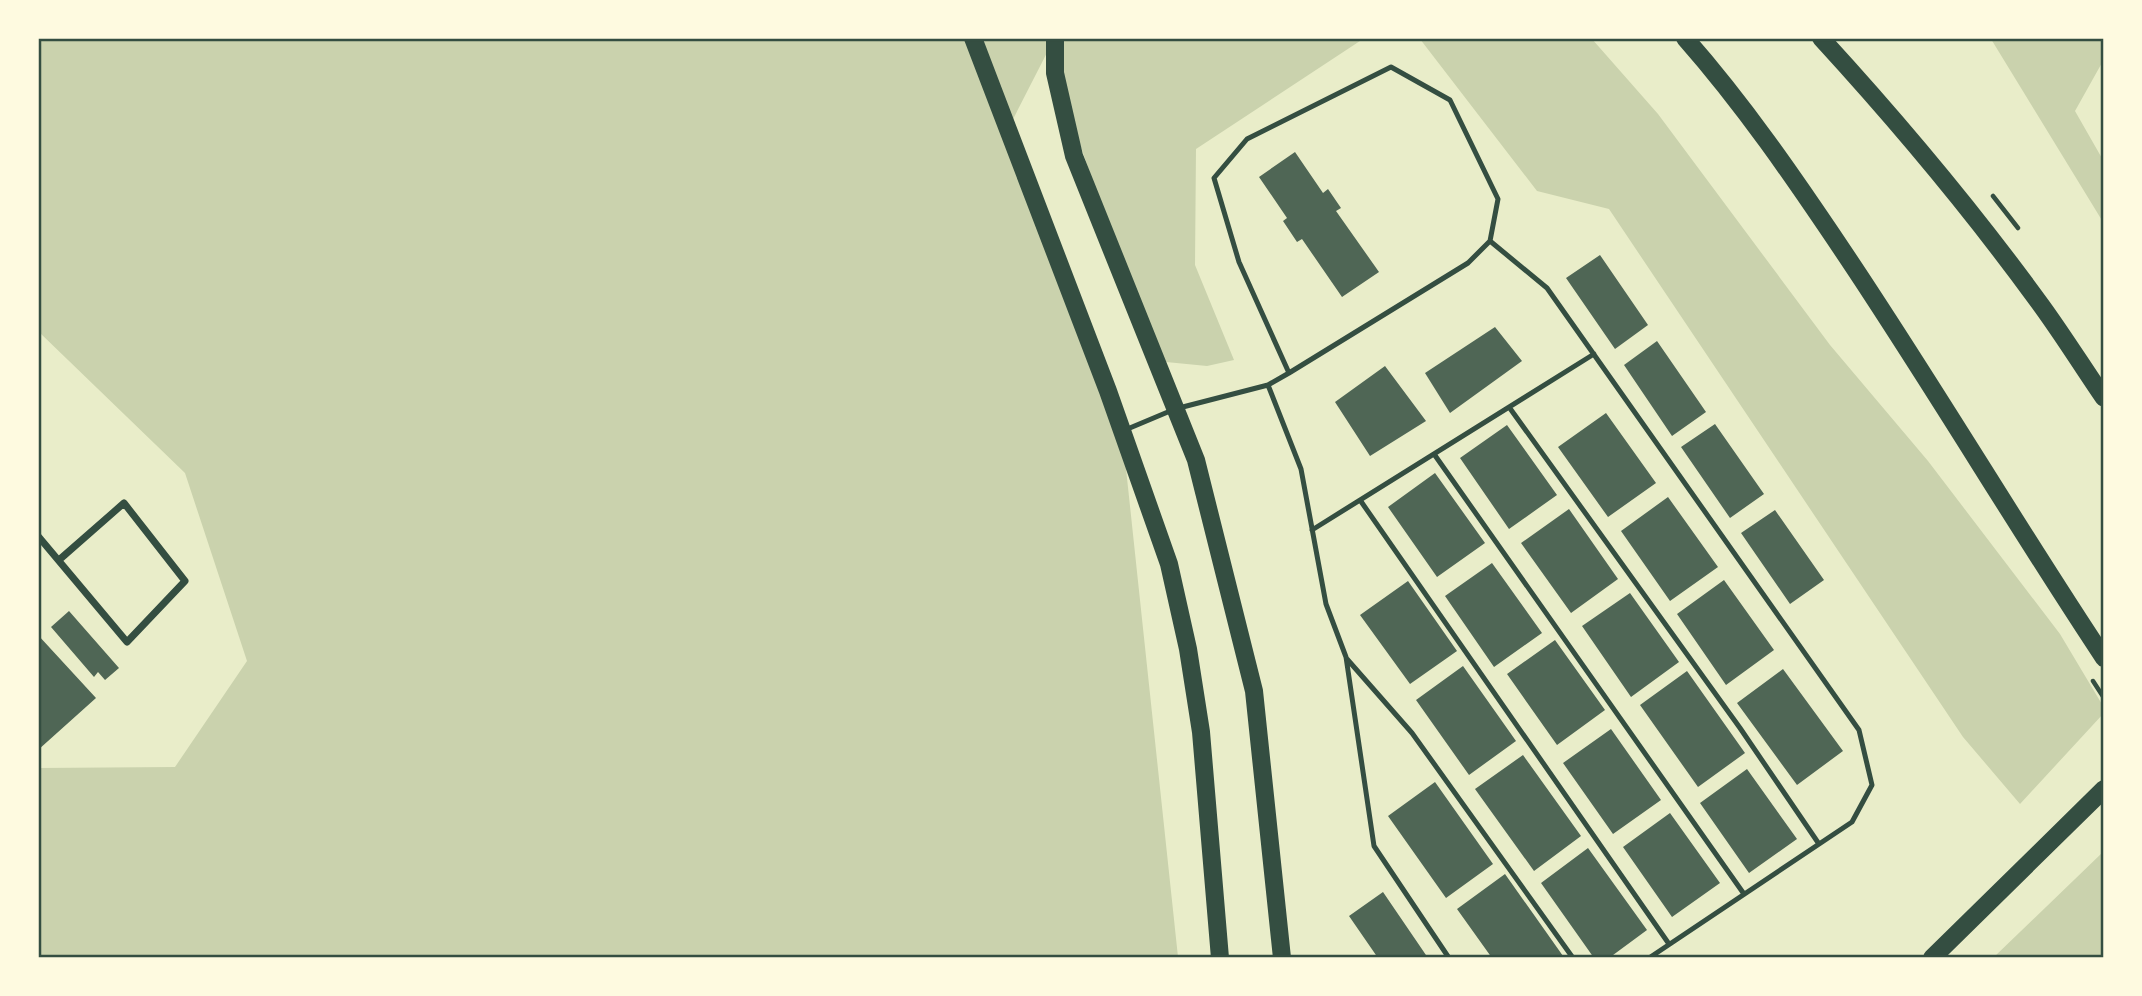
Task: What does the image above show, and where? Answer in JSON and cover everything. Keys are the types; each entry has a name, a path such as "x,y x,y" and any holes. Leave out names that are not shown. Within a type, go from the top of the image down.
{"main road":[{"path":"973,38 1122,431 1169,564 1188,649 1201,732 1220,957"},
{"path":"1055,38 1055,73 1074,156 1196,460 1254,691 1282,957"},
{"path":"1685,38 1716,73 1787,167 1879,305 2029,545 2104,658"},
{"path":"1821,38 1884,107 1975,217 2040,304 2104,398"},
{"path":"1932,957 2104,789"}],"street":[{"path":"38,536 58,560 127,642 185,581 124,503 58,560"}],"lane":[{"path":"1122,431 1175,409 1268,385 1289,373 1468,263 1490,241 1498,199 1450,100 1391,67 1247,139 1214,178 1239,262 1289,373"},
{"path":"1490,241 1547,288 1858,730 1872,785 1852,822 1649,957"},
{"path":"1312,530 1594,355"},
{"path":"1268,385 1301,470 1326,604 1346,657 1358,753 1374,846 1448,957"},
{"path":"1509,407 1740,728 1819,845"},
{"path":"1434,454 1744,894"},
{"path":"1360,500 1669,944"},
{"path":"1346,657 1412,733 1573,957"}],"green space":[{"path":"39,39 1054,39 1008,129 1122,431 1178,957 39,957 38,768 175,767 247,661 185,473 39,332"},
{"path":"1055,39 1363,39 1196,149 1195,265 1234,360 1207,366 1156,361 1055,73"},
{"path":"1420,39 1592,39 1658,114 1830,345 1928,461 2060,634 2103,706 2103,714 2020,804 1963,737 1609,209 1537,191"},
{"path":"1991,39 2103,39 2103,61 2075,111 2103,160 2103,222"},
{"path":"2103,852 2103,957 1994,957"}],"building":[{"path":"1295,152 1323,193 1328,189 1341,208 1336,211 1379,272 1342,297 1302,239 1297,242 1283,221 1287,218 1259,177"},
{"path":"1600,255 1648,325 1615,349 1566,278"},
{"path":"1495,327 1522,361 1450,413 1425,373"},
{"path":"1657,341 1706,412 1672,436 1624,365"},
{"path":"1385,366 1426,421 1370,456 1335,402"},
{"path":"1606,413 1656,483 1608,517 1558,447"},
{"path":"1715,424 1764,494 1730,518 1681,447"},
{"path":"1507,425 1557,495 1509,529 1460,458"},
{"path":"1435,473 1485,543 1437,577 1388,507"},
{"path":"1668,497 1718,567 1670,601 1621,531"},
{"path":"1569,509 1618,579 1571,613 1521,543"},
{"path":"1775,510 1824,580 1790,604 1741,533"},
{"path":"1492,563 1542,633 1494,667 1445,596"},
{"path":"1724,580 1774,650 1726,685 1677,614"},
{"path":"1408,581 1457,651 1410,684 1360,615"},
{"path":"1630,593 1679,662 1631,697 1582,626"},
{"path":"69,611 119,668 105,680 98,672 94,677 51,627"},
{"path":"38,635 96,698 38,750"},
{"path":"1555,640 1605,710 1557,745 1507,674"},
{"path":"1463,666 1516,741 1469,775 1416,700"},
{"path":"1783,669 1843,751 1797,785 1737,703"},
{"path":"1687,671 1745,753 1698,787 1640,705"},
{"path":"1611,729 1661,800 1613,834 1563,763"},
{"path":"1523,755 1581,836 1534,871 1475,789"},
{"path":"1747,769 1797,839 1749,873 1700,803"},
{"path":"1435,782 1493,864 1446,898 1388,816"},
{"path":"1670,813 1720,883 1672,917 1623,847"},
{"path":"1588,848 1647,930 1609,958 1594,958 1541,883"},
{"path":"1505,874 1563,956 1561,958 1492,958 1457,909"},
{"path":"1383,892 1428,958 1378,958 1349,916"}]}
